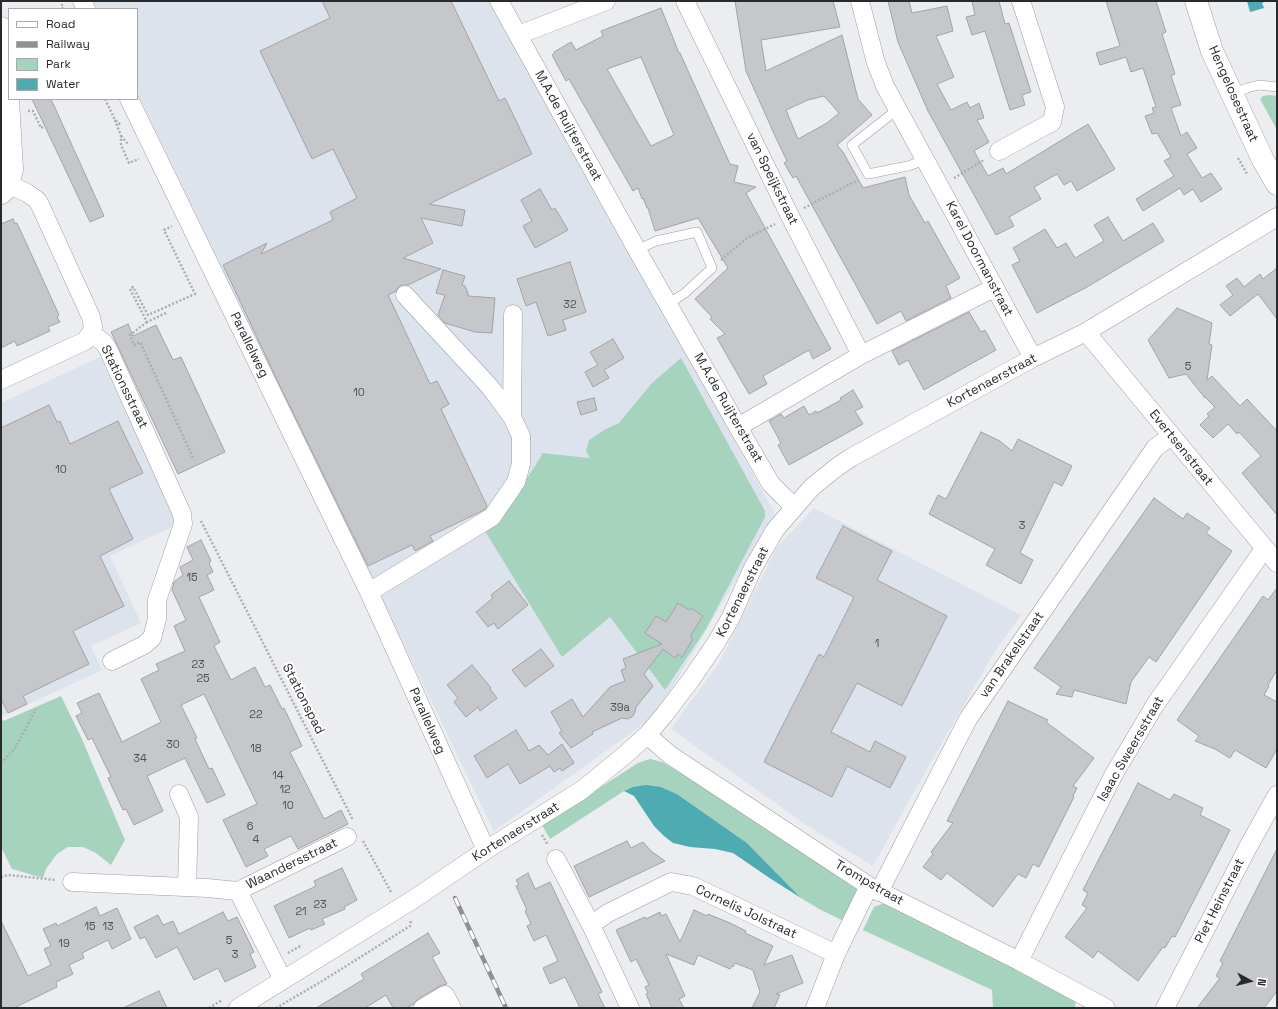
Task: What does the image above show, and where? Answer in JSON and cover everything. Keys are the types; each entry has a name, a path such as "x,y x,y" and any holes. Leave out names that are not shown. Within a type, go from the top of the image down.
{"main road":[{"name":"Hengelosestraat","path":"1196,1 1212,52 1263,160 1277,184"},
{"name":"Stationsstraat","path":"1,28 4,41 4,65 12,169 10,178 4,188"}],"street":[{"name":"M.A.de Ruijterstraat","path":"499,1 636,250 771,484 795,507"},
{"path":"518,35 606,1"},
{"name":"van Speijkstraat","path":"685,1 790,216 861,355"},
{"name":"Karel Doormanstraat","path":"860,1 876,63 885,86 1033,358"},
{"path":"999,151 1052,122 1055,106 1021,1"},
{"name":"Parallelweg","path":"129,100 369,592 486,850"},
{"name":"Stationsstraat","path":"4,188 27,193 37,200 40,205 92,317 93,326 91,333 104,343 108,349 182,514"},
{"name":"Kortenaerstraat","path":"247,1006 283,980 407,903 486,850 582,790 647,735 690,681 716,643 730,619 753,568 775,530 812,487 837,467 852,457 1033,358 1086,332 1277,217"},
{"path":"738,427 861,355 994,288"},
{"path":"369,592 492,517 516,482 521,464 522,436 512,417 490,387 405,295"},
{"path":"512,417 513,314"},
{"name":"Evertsenstraat","path":"1086,332 1277,563"},
{"path":"1,380 85,340 91,333"},
{"name":"van Brakelstraat","path":"874,889 968,719 1155,448 1171,436"},
{"path":"112,662 144,645 152,638 157,619 156,600 183,524 182,514"},
{"name":"Isaac Sweersstraat","path":"1019,961 1114,774 1132,743 1155,705 1264,549"},
{"name":"Trompstraat","path":"647,735 670,755 874,889 1019,961 1106,1008"},
{"path":"179,794 189,817 187,887"},
{"name":"Piet Heinstraat","path":"1165,1008 1277,794"},
{"name":"Waandersstraat","path":"72,882 187,887 238,891 355,833"},
{"path":"556,859 591,925 630,1008"},
{"name":"Cornelis Jolstraat","path":"591,925 608,914 671,882 693,886 836,954"},
{"path":"815,1008 836,954 874,889"},
{"name":"Waandersstraat","path":"238,891 283,980"},
{"path":"423,1008 445,995 452,1008"}],"lane":[{"path":"1233,94 1259,85 1277,87"},
{"path":"898,109 852,146 868,174 908,166 925,160"},
{"path":"636,250 656,241 697,232 712,268 685,293 668,304"}],"path":[{"path":"23,112 33,111 41,128 44,126"},
{"path":"114,120 121,136 128,144"},
{"path":"121,136 121,145 129,163 142,157"},
{"path":"940,187 999,151"},
{"path":"712,268 747,238 868,174"},
{"path":"146,322 130,289 133,287 148,316 195,294 183,268"},
{"path":"166,312 146,322 130,335 134,345 140,342 194,460"},
{"name":"Stationspad","path":"182,514 190,512 197,513 355,833 407,903"},
{"path":"1,763 15,748 36,709"},
{"path":"534,821 556,859"},
{"path":"1,877 8,875 72,882"},
{"path":"276,1008 410,926 414,912 407,903"}],"shaded area":[{"path":"93,1 491,1 775,514 656,715 494,831 138,94 138,8 96,8"},
{"path":"100,357 178,524 110,556 141,623 91,646 102,670 1,717 1,403"},
{"path":"814,508 1021,615 995,651 873,866 808,826 671,729 719,663 777,547"}],"green space":[{"path":"1263,96 1277,96 1277,130 1260,99"},
{"path":"681,358 765,511 765,517 706,629 665,690 610,617 562,657 485,531 507,509 542,455 541,453 590,458 586,451 589,440 604,430 619,423 652,383"},
{"path":"61,696 81,737 125,840 111,865 96,853 83,847 68,847 57,854 46,869 43,878 12,869 1,847 1,721"},
{"path":"650,759 662,762 716,794 856,887 858,892 848,923 821,910 801,898 747,843 677,794 661,787 633,787 624,791 550,839 542,825 638,763"},
{"path":"882,904 896,905 1076,998 1075,1008 993,1008 992,990 863,930 874,907"}],"water":[{"path":"1247,1 1267,1 1262,3 1264,8 1250,12"},
{"path":"646,785 661,787 677,794 747,843 801,898 733,853 673,843 654,826 634,796 624,791 633,787"}],"building":[{"path":"322,1 451,1 499,101 505,98 532,154 429,204 465,210 462,226 421,218 433,243 403,258 441,269 408,285 402,285 398,287 396,291 388,295 430,384 437,381 449,404 441,409 487,506 480,512 430,536 433,541 415,551 412,545 368,566 278,382 223,265 267,243 261,254 333,220 330,212 357,198 333,149 312,159 260,51 330,18"},
{"path":"735,1 833,1 840,27 761,40 766,71 842,35 858,99 872,115 837,145 843,152 863,188 905,177 909,195 925,223 928,221 960,278 946,286 951,298 906,321 901,311 877,324 796,176 793,178 784,163 787,161 746,71","holes":["824,96 839,113 827,123 798,139 786,110 808,100"]},
{"path":"888,1 909,1 912,13 947,6 953,31 936,36 954,77 937,84 951,110 967,102 970,108 979,103 984,118 977,120 989,142 974,151 988,176 1003,168 1006,174 1088,124 1115,169 1077,191 1071,181 1064,185 1057,174 1034,187 1041,199 1009,217 1014,226 996,235 928,111 898,42"},
{"path":"972,1 999,1 1005,24 1009,23 1031,92 1022,95 1025,105 1010,110 985,31 972,35 966,17 975,15"},
{"path":"1106,1 1156,1 1166,32 1162,34 1175,74 1171,76 1181,105 1171,108 1181,136 1187,132 1197,148 1187,154 1202,178 1211,173 1222,189 1201,202 1193,189 1184,195 1180,188 1143,211 1136,199 1174,176 1164,161 1171,157 1157,133 1152,134 1145,116 1154,113 1152,108 1156,107 1143,68 1131,72 1126,57 1100,65 1096,53 1120,46"},
{"path":"661,8 679,53 730,164 738,166 734,182 756,187 746,193 831,349 813,359 809,350 763,376 767,384 749,394 717,338 725,334 710,319 712,317 695,299 728,268 698,218 655,231 648,208 643,198 642,199 638,188 633,191 569,79 566,81 552,55 554,52 571,42 576,50 603,36 601,31","holes":["641,57 674,135 651,146 607,69"]},
{"path":"32,100 51,100 104,216 90,222"},
{"path":"540,189 552,210 555,208 568,230 535,248 523,226 532,221 521,200"},
{"path":"1108,217 1123,241 1153,223 1164,241 1087,287 1037,313 1012,265 1020,261 1013,248 1045,229 1057,248 1066,243 1075,258 1104,241 1094,225"},
{"path":"13,219 15,224 17,223 39,271 59,315 57,317 60,322 48,327 50,331 17,346 15,341 1,348 1,224"},
{"path":"570,262 586,312 563,320 566,330 548,336 536,302 526,306 517,279"},
{"path":"1277,268 1277,319 1258,294 1230,316 1220,305 1233,295 1226,286 1237,278 1244,287 1260,274 1263,279"},
{"path":"443,270 465,276 462,285 465,286 468,296 495,298 492,333 475,332 445,323 438,315 445,295 436,293"},
{"path":"1177,308 1212,323 1209,344 1212,345 1207,380 1212,376 1240,406 1247,399 1277,431 1277,515 1242,473 1261,456 1239,432 1237,434 1228,424 1213,438 1200,425 1209,416 1207,414 1215,407 1205,398 1186,374 1169,378 1148,340"},
{"path":"969,312 981,332 985,330 996,350 924,390 908,360 899,365 892,351"},
{"path":"128,324 133,336 156,325 173,360 181,357 225,452 178,474 111,332"},
{"path":"613,339 624,358 604,370 609,378 593,387 585,372 598,365 590,352"},
{"path":"853,390 863,407 855,411 863,424 789,465 778,445 781,443 769,421 781,414 784,418 804,406 809,415 816,411 817,413 841,400 840,398"},
{"path":"594,398 597,410 581,415 577,402"},
{"path":"49,405 57,422 60,421 70,444 118,421 143,473 109,489 133,539 100,556 124,606 73,631 89,664 23,696 27,704 8,713 1,699 1,428"},
{"path":"981,432 1000,441 1012,451 1018,439 1072,466 1062,486 1054,482 1020,553 1033,560 1021,584 986,565 995,549 929,514 938,495 946,499"},
{"path":"1154,498 1183,519 1187,513 1210,528 1206,533 1232,551 1156,662 1149,657 1131,682 1126,704 1074,690 1072,697 1056,694 1061,687 1034,668"},
{"path":"843,526 892,551 877,580 947,616 902,706 857,683 831,732 870,752 875,741 906,757 890,788 847,766 832,797 764,762 819,654 824,657 854,597 816,578"},
{"path":"201,540 211,561 209,563 213,572 207,575 214,590 199,597 220,642 214,646 231,680 255,667 265,687 270,685 282,709 284,708 302,746 290,752 324,819 341,810 348,824 298,849 291,836 264,849 268,856 246,867 223,820 257,804 204,694 181,705 197,738 195,739 209,769 212,768 225,795 207,803 185,758 147,776 163,811 134,825 126,809 123,810 108,778 111,777 92,738 88,740 76,716 82,713 77,703 99,693 122,742 161,722 141,679 159,670 156,664 185,651 174,626 186,620 172,590 174,582 183,575 180,567 193,560 187,547"},
{"path":"509,581 528,605 498,629 494,623 488,627 476,612 493,598 491,595"},
{"path":"1277,588 1277,670 1264,695 1277,702 1277,749 1266,768 1235,750 1230,758 1215,749 1195,741 1199,736 1177,720 1263,596 1268,600"},
{"path":"678,603 689,610 691,608 703,616 690,637 693,639 682,657 678,654 675,658 663,649 644,674 653,686 636,707 633,716 628,719 622,718 592,732 593,734 571,748 559,733 562,731 551,712 572,699 583,717 610,687 625,681 621,670 626,668 623,659 662,644 645,633 656,616 666,622"},
{"path":"541,649 554,666 525,687 512,670"},
{"path":"472,665 491,688 490,689 497,698 480,711 478,707 466,717 454,702 458,698 447,685"},
{"path":"1008,701 1048,720 1046,722 1094,758 1073,786 1077,788 1073,796 1074,797 1039,867 1033,864 1026,878 1018,874 993,907 947,873 941,880 923,867 933,854 931,852 953,823 947,821"},
{"path":"516,730 529,751 539,745 548,755 562,744 574,763 562,771 560,768 554,772 550,766 520,784 508,764 487,778 474,756"},
{"path":"1138,783 1170,800 1174,794 1203,808 1200,815 1230,830 1175,937 1172,936 1165,948 1163,947 1138,981 1098,951 1093,958 1065,937 1087,908 1082,905 1088,893 1083,890"},
{"path":"627,841 631,848 643,842 651,851 665,861 589,897 574,866"},
{"path":"1277,849 1277,991 1264,1008 1197,1008 1220,978 1216,976 1223,963 1220,961"},
{"path":"342,868 357,900 344,907 345,909 322,919 325,924 311,930 310,928 289,938 274,906 316,886 314,881"},
{"path":"528,873 535,889 550,882 602,992 598,994 605,1008 580,1008 565,977 550,984 543,968 558,961 546,935 534,941 527,926 531,924 525,911 527,910 516,886 519,885 516,880"},
{"path":"96,907 100,916 117,908 131,939 112,949 108,940 82,953 84,958 69,965 73,974 56,982 57,987 14,1008 1,1008 1,921 28,976 51,965 44,949 51,946 43,929 56,923 57,926"},
{"path":"694,910 707,916 708,914 730,923 746,931 745,933 773,946 764,965 792,955 803,983 776,994 780,995 774,1008 752,1008 760,992 753,970 735,963 730,969 698,955 694,965 666,954 685,996 679,999 684,1008 652,1008 646,994 648,993 645,987 649,985 636,959 631,962 616,930 660,912 661,916 666,914 680,942"},
{"path":"223,912 228,921 237,917 254,952 250,954 256,967 225,982 218,968 194,980 177,947 156,958 145,937 140,939 134,927 158,915 163,925 173,921 179,934"},
{"path":"428,933 440,953 432,957 447,984 440,986 406,1008 393,1008 386,995 365,1008 316,1008 364,979 361,974"},
{"path":"159,991 167,1008 123,1008"}],"railway":[{"path":"455,898 506,1008"}]}
